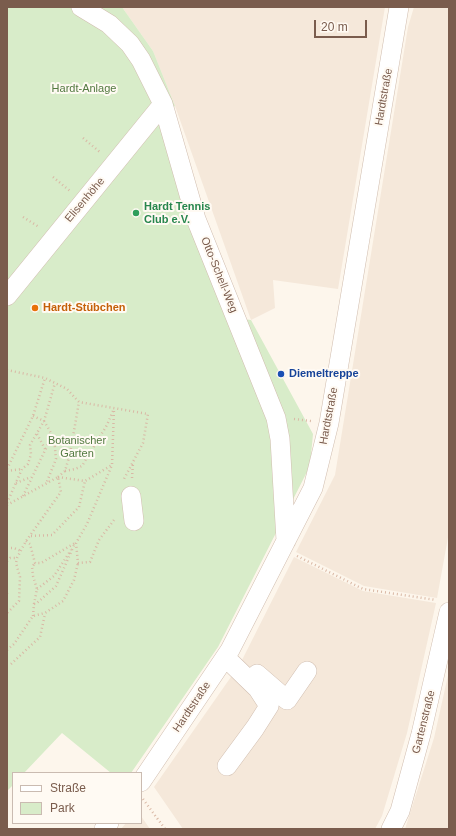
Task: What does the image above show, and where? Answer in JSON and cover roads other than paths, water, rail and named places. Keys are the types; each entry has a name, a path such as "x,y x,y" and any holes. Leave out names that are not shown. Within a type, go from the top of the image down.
{"street":[{"name":"Otto-Schell-Weg","path":"81,7 107,16 130,44 163,104 196,219 276,418 280,439 286,540"},
{"name":"Hardtstraße","path":"142,781 228,654 313,488 329,423 399,7"},
{"name":"Elisenhöhe","path":"7,296 163,104"},
{"path":"127,488 134,521"},
{"name":"Gartenstraße","path":"391,829 400,811 421,734 449,612"},
{"path":"228,654 287,700 308,671"},
{"path":"227,766 256,728 269,706 258,689 228,654"}],"place":[{"name":"Hardt Tennis Club e.V.","path":"136,213"},
{"name":"Hardt-Stübchen","path":"35,308"},
{"name":"Diemeltreppe","path":"281,374"}],"park label":[{"name":"Hardt-Anlage","path":"84,89"},
{"name":"Botanischer Garten","path":"77,447"}]}
